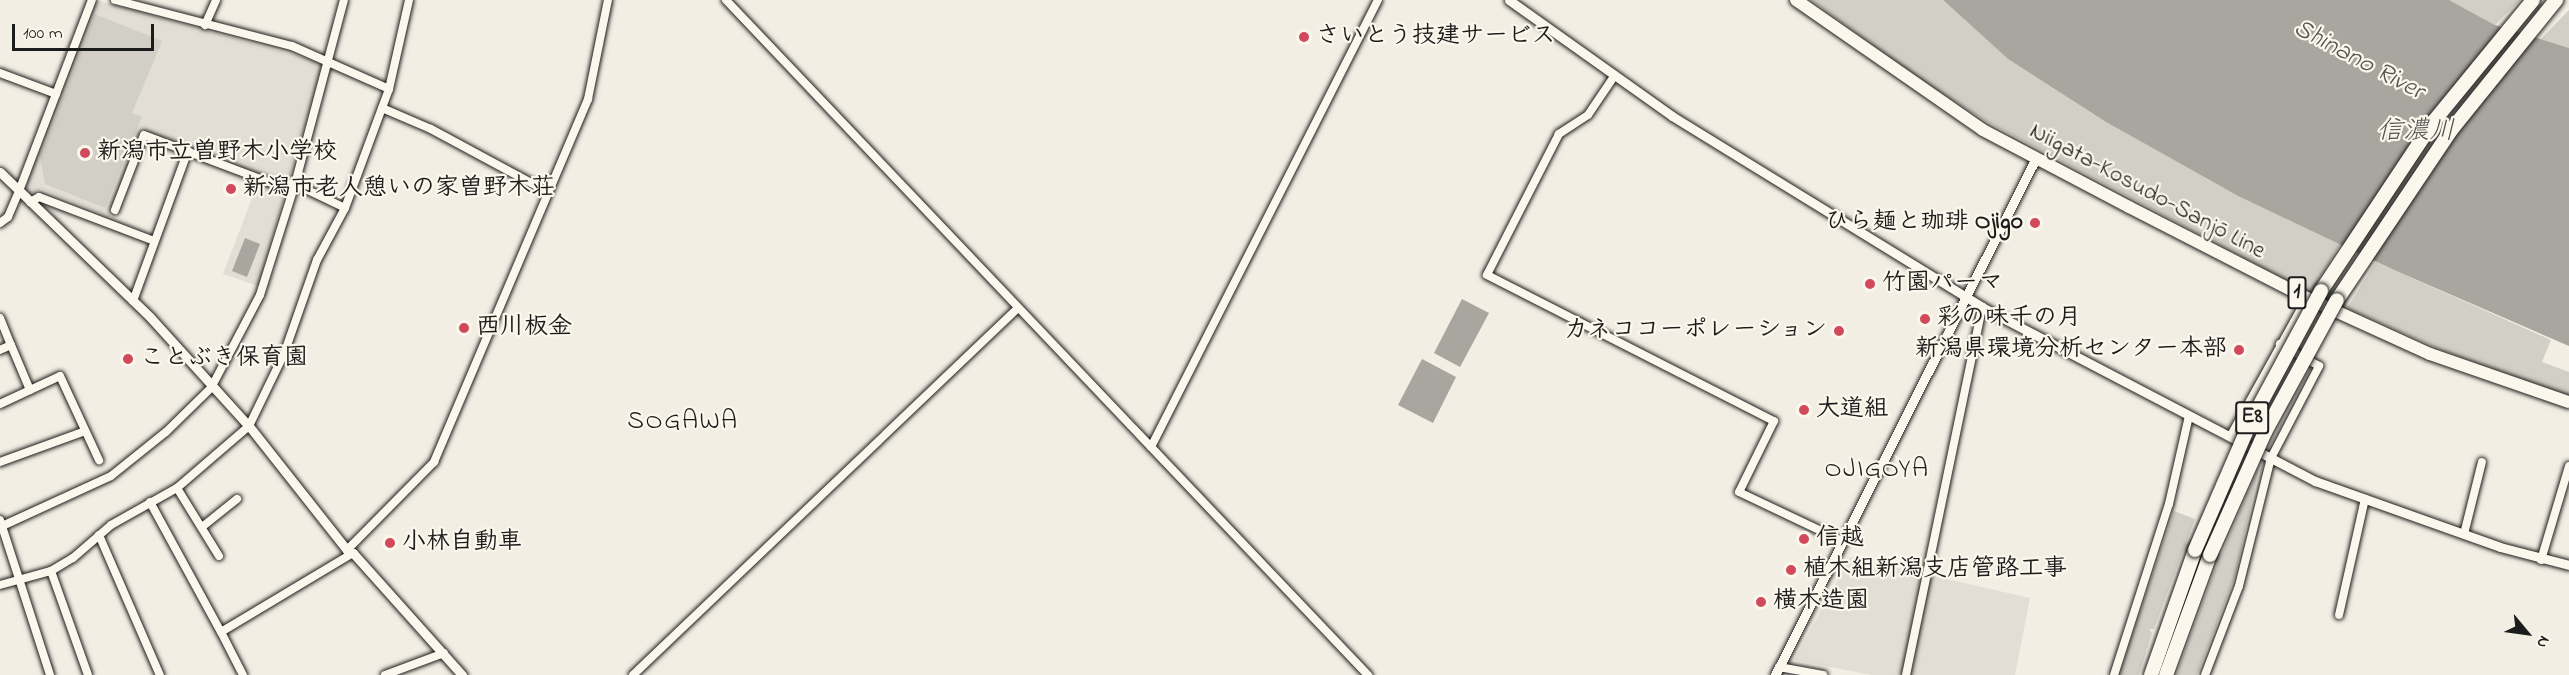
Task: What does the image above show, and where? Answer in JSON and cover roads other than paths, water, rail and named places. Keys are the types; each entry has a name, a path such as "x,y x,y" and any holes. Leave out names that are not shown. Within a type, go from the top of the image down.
{"highway":[{"name":"E8","path":"2151,675 2195,550 2254,414 2355,234 2434,121 2533,0"},
{"name":"E8","path":"2166,675 2210,555 2265,432 2360,262 2452,129 2556,0"}],"main road":[{"name":"Niigata-Kosudo-Sanjō Line","path":"1796,0 1983,130 2036,158 2307,298 2430,354 2569,402"}],"street":[{"path":"0,223 8,217 19,191 93,0"},
{"path":"115,0 292,46 389,89"},
{"path":"205,25 216,0"},
{"path":"50,675 0,525 111,476 166,432 212,388 260,295 295,184 326,60 344,0"},
{"path":"0,585 51,571 99,534 177,488 249,426 285,354 317,260 345,208 389,89 409,2 399,0"},
{"path":"221,632 350,551 434,462 588,99 608,0"},
{"path":"726,0 1368,675"},
{"path":"1151,447 1378,0"},
{"path":"1509,0 1615,75 1750,165 1982,307 2271,458 2366,500 2541,560 2569,565"},
{"path":"0,73 56,94"},
{"path":"1615,75 1588,115 1559,134 1487,275 1774,421 1739,492 1842,541"},
{"path":"382,108 431,129 548,192"},
{"path":"115,210 144,135 274,184 295,184 345,208"},
{"path":"133,301 188,151"},
{"path":"1822,675 1777,671 1964,296 2036,158"},
{"path":"0,172 133,301 249,426 350,551 462,675"},
{"path":"30,202 39,197 154,242"},
{"path":"2230,437 2307,298"},
{"path":"1906,675 1982,307"},
{"path":"633,675 1018,308"},
{"path":"0,318 30,390"},
{"path":"2205,675 2239,586 2271,458 2319,366 2280,344"},
{"path":"0,350 10,345"},
{"path":"0,404 60,376 99,460"},
{"path":"2114,675 2169,504 2189,416"},
{"path":"0,462 85,431"},
{"path":"2464,534 2482,462"},
{"path":"2541,560 2569,466"},
{"path":"177,488 219,556"},
{"path":"202,527 237,500"},
{"path":"2339,615 2366,500"},
{"path":"150,502 243,675"},
{"path":"99,534 160,675"},
{"path":"51,571 88,675"},
{"path":"385,675 444,653"}],"water":[{"name":"信濃川","path":"1943,0 2449,0 2495,25 2569,48 2569,346 2394,270 2238,196 2106,122 2008,59"},
{"path":"245,238 260,244 247,277 232,271"},
{"path":"1462,299 1489,313 1460,367 1434,353"},
{"path":"1422,359 1456,377 1433,423 1398,405"}],"place":[{"name":"さいとう技建サービス","path":"1304,37"},
{"name":"新潟市立曽野木小学校","path":"85,153"},
{"name":"新潟市老人憩いの家曽野木荘","path":"231,189"},
{"name":"ひら麺と珈琲 Ojigo","path":"2035,223"},
{"name":"竹園パーマ","path":"1870,284"},
{"name":"彩の味千の月","path":"1925,319"},
{"name":"西川板金","path":"464,328"},
{"name":"カネココーポレーション","path":"1839,331"},
{"name":"新潟県環境分析センター本部","path":"2239,350"},
{"name":"ことぶき保育園","path":"128,359"},
{"name":"大道組","path":"1804,410"},
{"name":"信越","path":"1804,539"},
{"name":"小林自動車","path":"390,543"},
{"name":"植木組新潟支店管路工事","path":"1791,570"},
{"name":"横木造園","path":"1761,602"}],"district":[{"name":"SOGAWA","path":"683,423"},
{"name":"OJIGOYA","path":"1877,471"}],"water label":[{"name":"Shinano River","path":"2358,61"}]}
